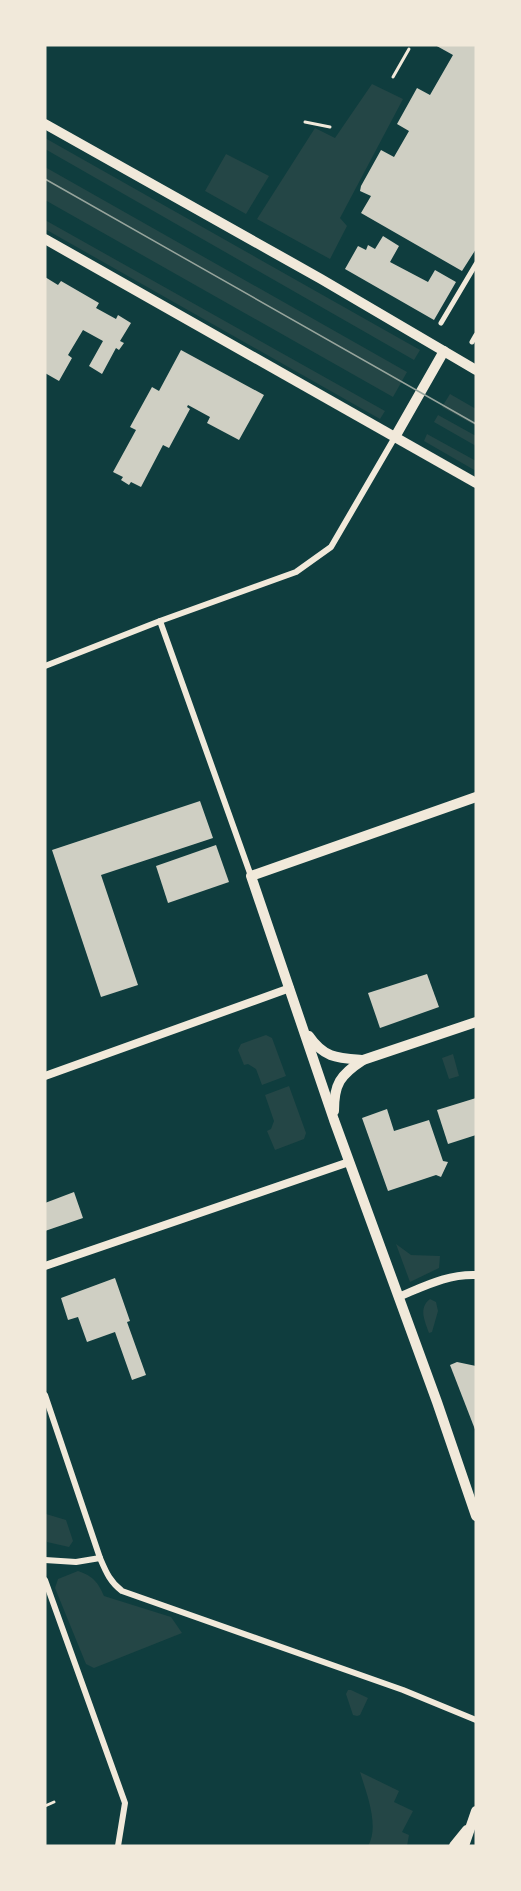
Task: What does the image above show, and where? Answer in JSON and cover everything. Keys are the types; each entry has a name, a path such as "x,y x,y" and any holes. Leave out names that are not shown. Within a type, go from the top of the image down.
{"main road":[{"path":"45,123 476,370"},
{"path":"45,239 476,483"},
{"path":"395,437 444,351"},
{"path":"476,797 251,876 304,1028 333,1120 437,1402 476,1516"},
{"path":"333,1120 334,1092 340,1079 363,1060 476,1022"},
{"path":"304,1028 321,1051 336,1058 363,1060"},
{"path":"464,1846 476,1811"},
{"path":"453,1846 474,1822"}],"street":[{"path":"441,323 476,264"},
{"path":"472,342 476,335"},
{"path":"45,666 160,621 296,572 331,547 395,437"},
{"path":"160,621 251,876"},
{"path":"45,1076 290,987"},
{"path":"45,1266 349,1162"},
{"path":"399,1297 443,1278 461,1274 476,1275"},
{"path":"45,1395 100,1558 109,1580 122,1591 404,1690 476,1719"},
{"path":"45,1560 76,1562 100,1558"},
{"path":"45,1580 125,1803 118,1846"}],"lane":[{"path":"393,77 410,49"},
{"path":"304,122 330,127"},
{"path":"45,1806 54,1802"}],"shaded area":[{"path":"372,84 403,99 340,218 347,226 330,259 257,219 315,128 335,138"},
{"path":"45,138 420,350 414,360 45,149"},
{"path":"226,154 269,176 246,214 205,191"},
{"path":"45,167 407,372 393,397 45,200"},
{"path":"45,220 385,411 380,419 45,229"},
{"path":"450,394 476,409 476,426 442,407"},
{"path":"438,415 476,436 476,446 434,422"},
{"path":"427,434 476,461 476,471 424,441"},
{"path":"266,1035 272,1038 286,1076 262,1085 256,1069 248,1064 244,1065 238,1050 241,1044"},
{"path":"453,1054 459,1076 449,1079 442,1058"},
{"path":"289,1086 306,1133 304,1139 275,1150 267,1131 271,1129 274,1121 265,1095"},
{"path":"396,1244 411,1255 440,1256 439,1268 410,1282"},
{"path":"430,1299 436,1302 438,1311 432,1332 429,1333 423,1311"},
{"path":"46,1514 66,1520 73,1541 69,1547 47,1542"},
{"path":"78,1571 94,1580 104,1596 171,1617 182,1633 94,1668 86,1664 55,1588 58,1579"},
{"path":"348,1690 368,1698 360,1715 353,1715 346,1694"},
{"path":"360,1772 399,1791 394,1802 413,1811 402,1832 409,1835 407,1846 368,1846 373,1829 372,1819"}],"building":[{"path":"435,45 476,45 476,249 462,271 361,213 371,196 360,191 361,186 381,150 394,157 409,131 397,124 417,88 430,95 453,55"},
{"path":"383,236 399,246 390,262 428,282 435,270 456,282 434,320 345,269 358,246 366,250 368,245 375,249"},
{"path":"45,277 58,285 61,281 99,303 96,308 116,319 118,315 131,323 120,341 124,343 119,350 116,348 102,374 89,366 103,341 83,330 68,355 72,358 59,381 45,373"},
{"path":"181,350 264,395 239,440 207,423 210,417 188,405 190,409 169,448 163,445 141,487 131,482 129,485 121,480 123,477 113,472 136,430 130,427 152,387 159,391"},
{"path":"200,801 213,838 101,875 138,985 101,997 52,850"},
{"path":"216,845 229,882 168,903 156,866"},
{"path":"427,974 439,1007 380,1028 368,993"},
{"path":"476,1098 476,1135 448,1144 437,1110"},
{"path":"387,1109 394,1131 429,1120 443,1161 448,1162 441,1177 436,1175 388,1191 362,1118"},
{"path":"74,1192 83,1218 45,1231 45,1203"},
{"path":"115,1278 130,1321 127,1322 146,1375 132,1380 115,1332 87,1342 78,1317 68,1320 61,1298"},
{"path":"457,1362 476,1366 476,1432 450,1365"}],"tram line":[{"path":"45,179 476,424"}]}
